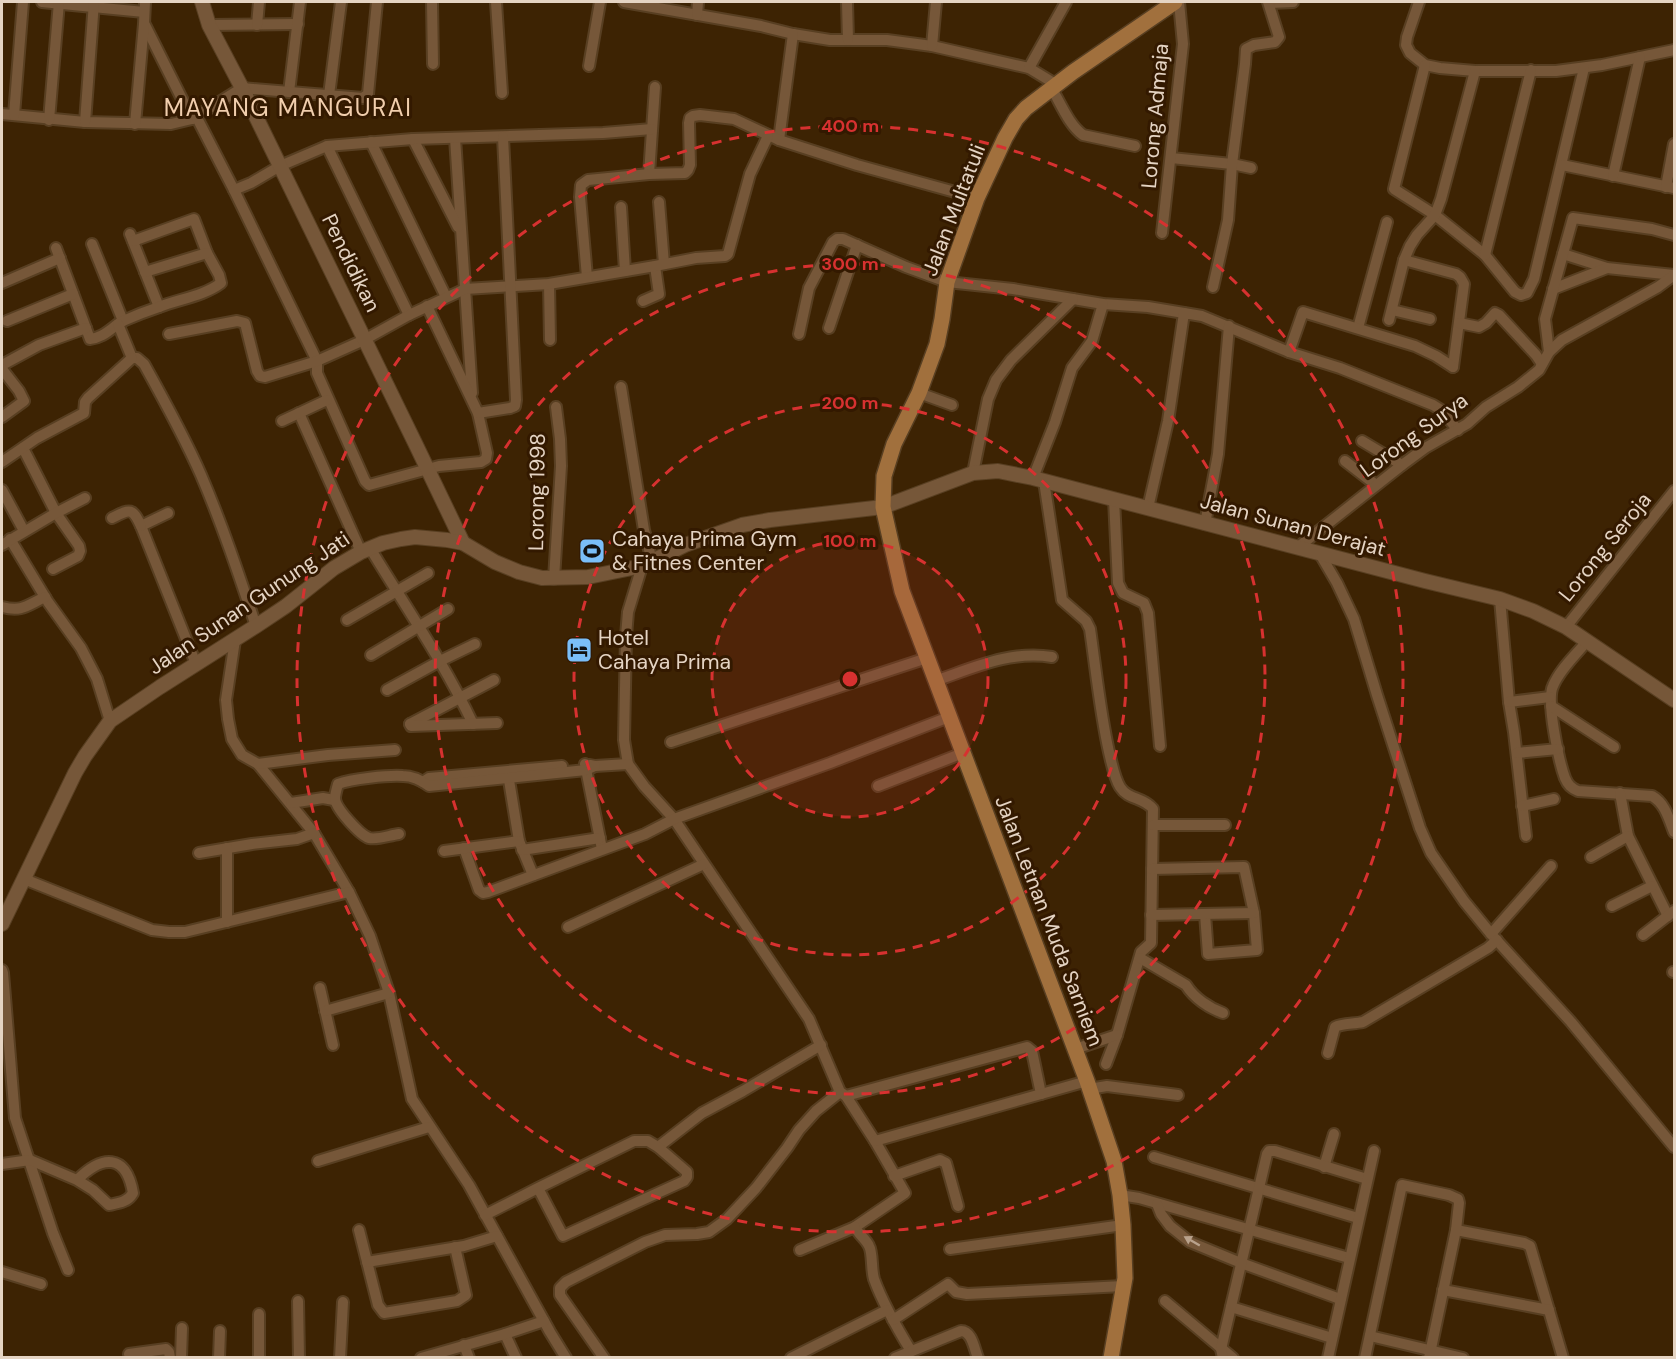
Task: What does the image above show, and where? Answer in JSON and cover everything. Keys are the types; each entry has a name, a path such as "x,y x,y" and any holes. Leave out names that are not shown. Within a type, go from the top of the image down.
{"main road":[{"name":"Jalan Multatuli","path":"883,507 884,476 894,444 919,393 937,344 946,282 977,198 1016,119 1026,108 1054,87 1177,2"},
{"name":"Jalan Letnan Muda Sarniem","path":"883,507 902,591 1075,1049 1114,1161 1123,1225 1125,1278 1111,1358"}],"street":[{"path":"14,116 23,2"},
{"path":"42,2 94,4 115,10 144,7 135,124"},
{"path":"49,120 59,2"},
{"name":"Pendidikan","path":"202,2 209,25 242,88 463,543"},
{"path":"257,25 259,2"},
{"path":"289,92 300,2"},
{"path":"329,95 341,2"},
{"path":"2,114 49,120 171,124 194,118 242,88 363,98 368,94 377,2"},
{"path":"432,2 433,64"},
{"path":"496,2 502,93"},
{"path":"589,66 600,2"},
{"path":"624,2 830,40 887,40 933,46 1029,68 1054,87 1074,126 1083,135 1135,146"},
{"path":"698,2 698,15"},
{"path":"847,2 848,40"},
{"path":"933,46 936,2"},
{"path":"1029,68 1066,2"},
{"name":"Lorong Admaja","path":"1162,233 1183,44 1177,2"},
{"path":"1213,287 1228,220 1232,164 1245,64 1244,54 1246,49 1254,45 1275,42 1279,37 1268,2 1293,2"},
{"path":"1419,2 1406,45 1410,53 1425,65 1440,68 1475,71 1584,68 1674,50"},
{"path":"85,122 94,4"},
{"path":"144,24 234,190 317,361 316,373 327,400 369,485 440,466 481,462 486,459 488,453 478,413 427,306"},
{"path":"209,25 298,24"},
{"path":"779,140 793,34"},
{"path":"1613,176 1640,57"},
{"path":"1425,65 1394,189 1435,214 1485,255 1515,292 1521,295 1527,293 1534,279 1584,68"},
{"path":"1485,255 1531,70"},
{"path":"1430,320 1391,315 1404,260 1410,246 1435,214 1442,199 1475,71"},
{"path":"648,174 655,87"},
{"path":"586,277 581,185 588,180 685,173 690,165 689,123 693,116 734,119 779,140 857,165 977,198"},
{"path":"234,190 280,166 327,146 413,139 603,133 652,129"},
{"path":"170,334 242,321 245,323 257,371 260,376 265,377 317,361 465,289 549,284 696,258 723,257 728,254 750,174 768,136"},
{"path":"478,413 510,408 515,406 516,400 503,137"},
{"path":"455,138 472,399"},
{"path":"413,139 461,232"},
{"path":"371,142 446,297"},
{"path":"1562,165 1670,188 1674,144"},
{"path":"327,146 409,315"},
{"path":"1171,158 1251,168"},
{"path":"643,301 659,294 658,202"},
{"path":"621,207 625,271"},
{"path":"1549,352 1545,319 1573,218 1652,229 1674,235"},
{"path":"2,283 58,253 89,337 93,339 102,336 120,323 215,288 221,283 194,219 131,238 159,307"},
{"path":"1358,328 1387,222"},
{"path":"799,334 809,288 833,242 835,239 841,239 946,282 1012,289 1103,304 1149,307 1202,316 1289,352 1340,368 1433,405 1441,410 1458,430"},
{"path":"92,244 132,358"},
{"path":"830,328 857,245"},
{"path":"145,272 207,253"},
{"path":"1563,254 1607,268 1674,275"},
{"path":"1289,352 1303,312 1415,346 1453,367 1464,284 1461,277 1404,260"},
{"path":"1554,289 1607,268"},
{"path":"1549,352 1562,340 1658,287 1674,275"},
{"path":"549,284 550,340"},
{"path":"7,321 73,294"},
{"path":"973,473 988,399 996,380 1011,360 1072,299"},
{"path":"1103,304 1092,341 1072,368 1038,479 1061,596 1064,604 1086,621 1090,629 1104,728 1116,779 1127,795 1149,804 1153,809 1151,943 1140,957 1106,1065"},
{"path":"1148,508 1168,421 1184,313"},
{"path":"1458,323 1479,327 1495,313 1500,315 1542,364"},
{"path":"1205,524 1218,454 1229,326"},
{"path":"2,417 24,401 3,363 39,345 86,328"},
{"name":"Lorong Surya","path":"1297,548 1425,448 1458,430 1486,407 1518,387 1539,370 1549,352"},
{"path":"2,462 60,424 84,413 85,402 88,398 132,358 137,358 144,364 177,424 201,475 229,546 256,626"},
{"path":"621,387 644,530 647,563 628,612 624,740 628,764 644,786 674,819 809,1019 843,1094 875,1141 905,1193 855,1227 800,1250"},
{"path":"919,393 952,405"},
{"path":"282,421 327,400"},
{"name":"Lorong 1998","path":"554,579 561,466 556,407"},
{"path":"299,413 366,550 396,590 440,660 473,724"},
{"path":"1362,441 1402,465"},
{"path":"22,448 56,513 79,546 78,556 53,568"},
{"path":"1345,461 1376,485"},
{"name":"Jalan Sunan Derajat","path":"883,507 973,473 998,471 1038,479 1500,599 1533,611 1566,627 1674,700"},
{"path":"2,490 24,531"},
{"name":"Lorong Seroja","path":"1566,627 1674,491"},
{"path":"85,498 6,542 81,648 98,679 110,721"},
{"path":"1114,499 1118,583 1123,593 1144,603 1148,614 1161,746"},
{"name":"Jalan Sunan Gunung Jati","path":"2,924 75,773 110,721 286,606 334,568 366,550 400,538 430,538 463,543 495,562 542,578 588,577 647,563 685,545 742,525 883,507"},
{"path":"112,518 126,511 135,512 196,664"},
{"path":"141,526 168,513"},
{"path":"1320,554 1354,619 1425,841 1441,869 1494,937 1572,1022 1674,1147"},
{"path":"347,620 428,573"},
{"path":"2,607 14,611 19,610 45,597"},
{"path":"1500,599 1509,702 1526,836"},
{"path":"371,655 448,609"},
{"path":"235,640 226,700 232,739 242,755 258,764 315,833 349,892 370,936 389,993 412,1099 469,1185 566,1358"},
{"path":"1587,641 1562,670 1552,687 1551,702 1565,778 1572,789 1652,796 1663,805 1674,832"},
{"path":"387,690 440,660 475,644"},
{"path":"935,681 1003,658 1024,655 1052,657"},
{"path":"671,742 927,658"},
{"path":"494,680 410,725 497,723"},
{"path":"1509,702 1551,702 1614,747"},
{"path":"444,851 520,845 601,843 645,834 674,819 949,717"},
{"path":"1517,753 1558,748"},
{"path":"258,764 328,755 395,750"},
{"path":"878,786 963,753"},
{"path":"334,800 338,784 347,780 402,776 423,782 429,778 508,775 628,764"},
{"path":"589,767 601,843"},
{"path":"508,775 520,845 533,875"},
{"path":"1620,793 1628,836 1652,886 1671,913 1642,935"},
{"path":"291,803 323,798 334,800 344,815 367,837 399,834"},
{"path":"1522,806 1554,799"},
{"path":"1153,825 1225,825"},
{"path":"199,853 297,839 315,833"},
{"path":"1591,857 1628,836"},
{"path":"464,848 479,890 483,893 533,875 601,843"},
{"path":"226,922 227,848"},
{"path":"568,927 704,864"},
{"path":"1328,1053 1335,1028 1340,1024 1349,1025 1372,1018 1488,948 1494,937 1551,866"},
{"path":"1152,869 1244,867 1254,913 1257,951 1208,954 1205,914"},
{"path":"24,879 152,930 170,932 185,932 349,892"},
{"path":"1612,906 1652,886"},
{"path":"1151,915 1254,913"},
{"path":"1140,957 1186,985 1190,992 1212,1009 1223,1013"},
{"path":"2,969 15,1118 53,1233 68,1270"},
{"path":"320,988 333,1046"},
{"path":"325,1011 389,993"},
{"path":"1075,1049 1117,1035"},
{"path":"658,1147 702,1113 743,1092 821,1046"},
{"path":"604,1358 560,1295 560,1288 566,1282 645,1242 665,1235 709,1232 727,1219 756,1188 816,1111 843,1094 1027,1047 1032,1051 1041,1094"},
{"path":"875,1141 1041,1094 1088,1085 1178,1095"},
{"path":"318,1161 429,1127"},
{"path":"1324,1167 1334,1134"},
{"path":"485,1215 538,1188 634,1141 648,1141 687,1172 684,1181 563,1236 538,1188"},
{"path":"1222,1353 1265,1157 1269,1151 1367,1179"},
{"path":"1328,1358 1374,1151"},
{"path":"1155,1157 1358,1218"},
{"path":"2,1164 30,1160 77,1180 93,1190 109,1205 126,1200 133,1193 128,1174 122,1166 110,1161 96,1165 77,1180"},
{"path":"894,1176 940,1160 943,1161 946,1163 958,1206"},
{"path":"1365,1358 1402,1185 1458,1199 1456,1230 1430,1354"},
{"path":"1120,1195 1139,1198 1349,1258"},
{"path":"1157,1204 1170,1226 1190,1242 1340,1299"},
{"path":"950,1249 1123,1225"},
{"path":"855,1227 870,1248 873,1274 890,1315 911,1351"},
{"path":"359,1230 378,1305 384,1313 457,1300 466,1295 455,1247"},
{"path":"1456,1230 1530,1246 1563,1358"},
{"path":"367,1262 455,1247 497,1236"},
{"path":"2,1272 41,1284"},
{"path":"797,1356 890,1315 948,1284 956,1292 967,1294 1123,1286"},
{"path":"1443,1290 1549,1310"},
{"path":"298,1301 298,1358"},
{"path":"1166,1301 1222,1353 1233,1358"},
{"path":"340,1358 343,1302"},
{"path":"1231,1308 1332,1338"},
{"path":"259,1314 259,1358"},
{"path":"426,1357 544,1321"},
{"path":"180,1358 182,1328"},
{"path":"219,1358 220,1331"},
{"path":"895,1358 961,1331 969,1333 978,1358"},
{"path":"505,1334 516,1358"},
{"path":"1370,1336 1430,1354 1463,1358"},
{"path":"464,1345 469,1358"},
{"path":"129,1354 166,1349 170,1358"}],"place":[{"name":"Cahaya Prima Gym & Fitnes Center","path":"592,551"},
{"name":"Hotel Cahaya Prima","path":"579,650"}],"district":[{"name":"MAYANG MANGURAI","path":"288,108"}]}
